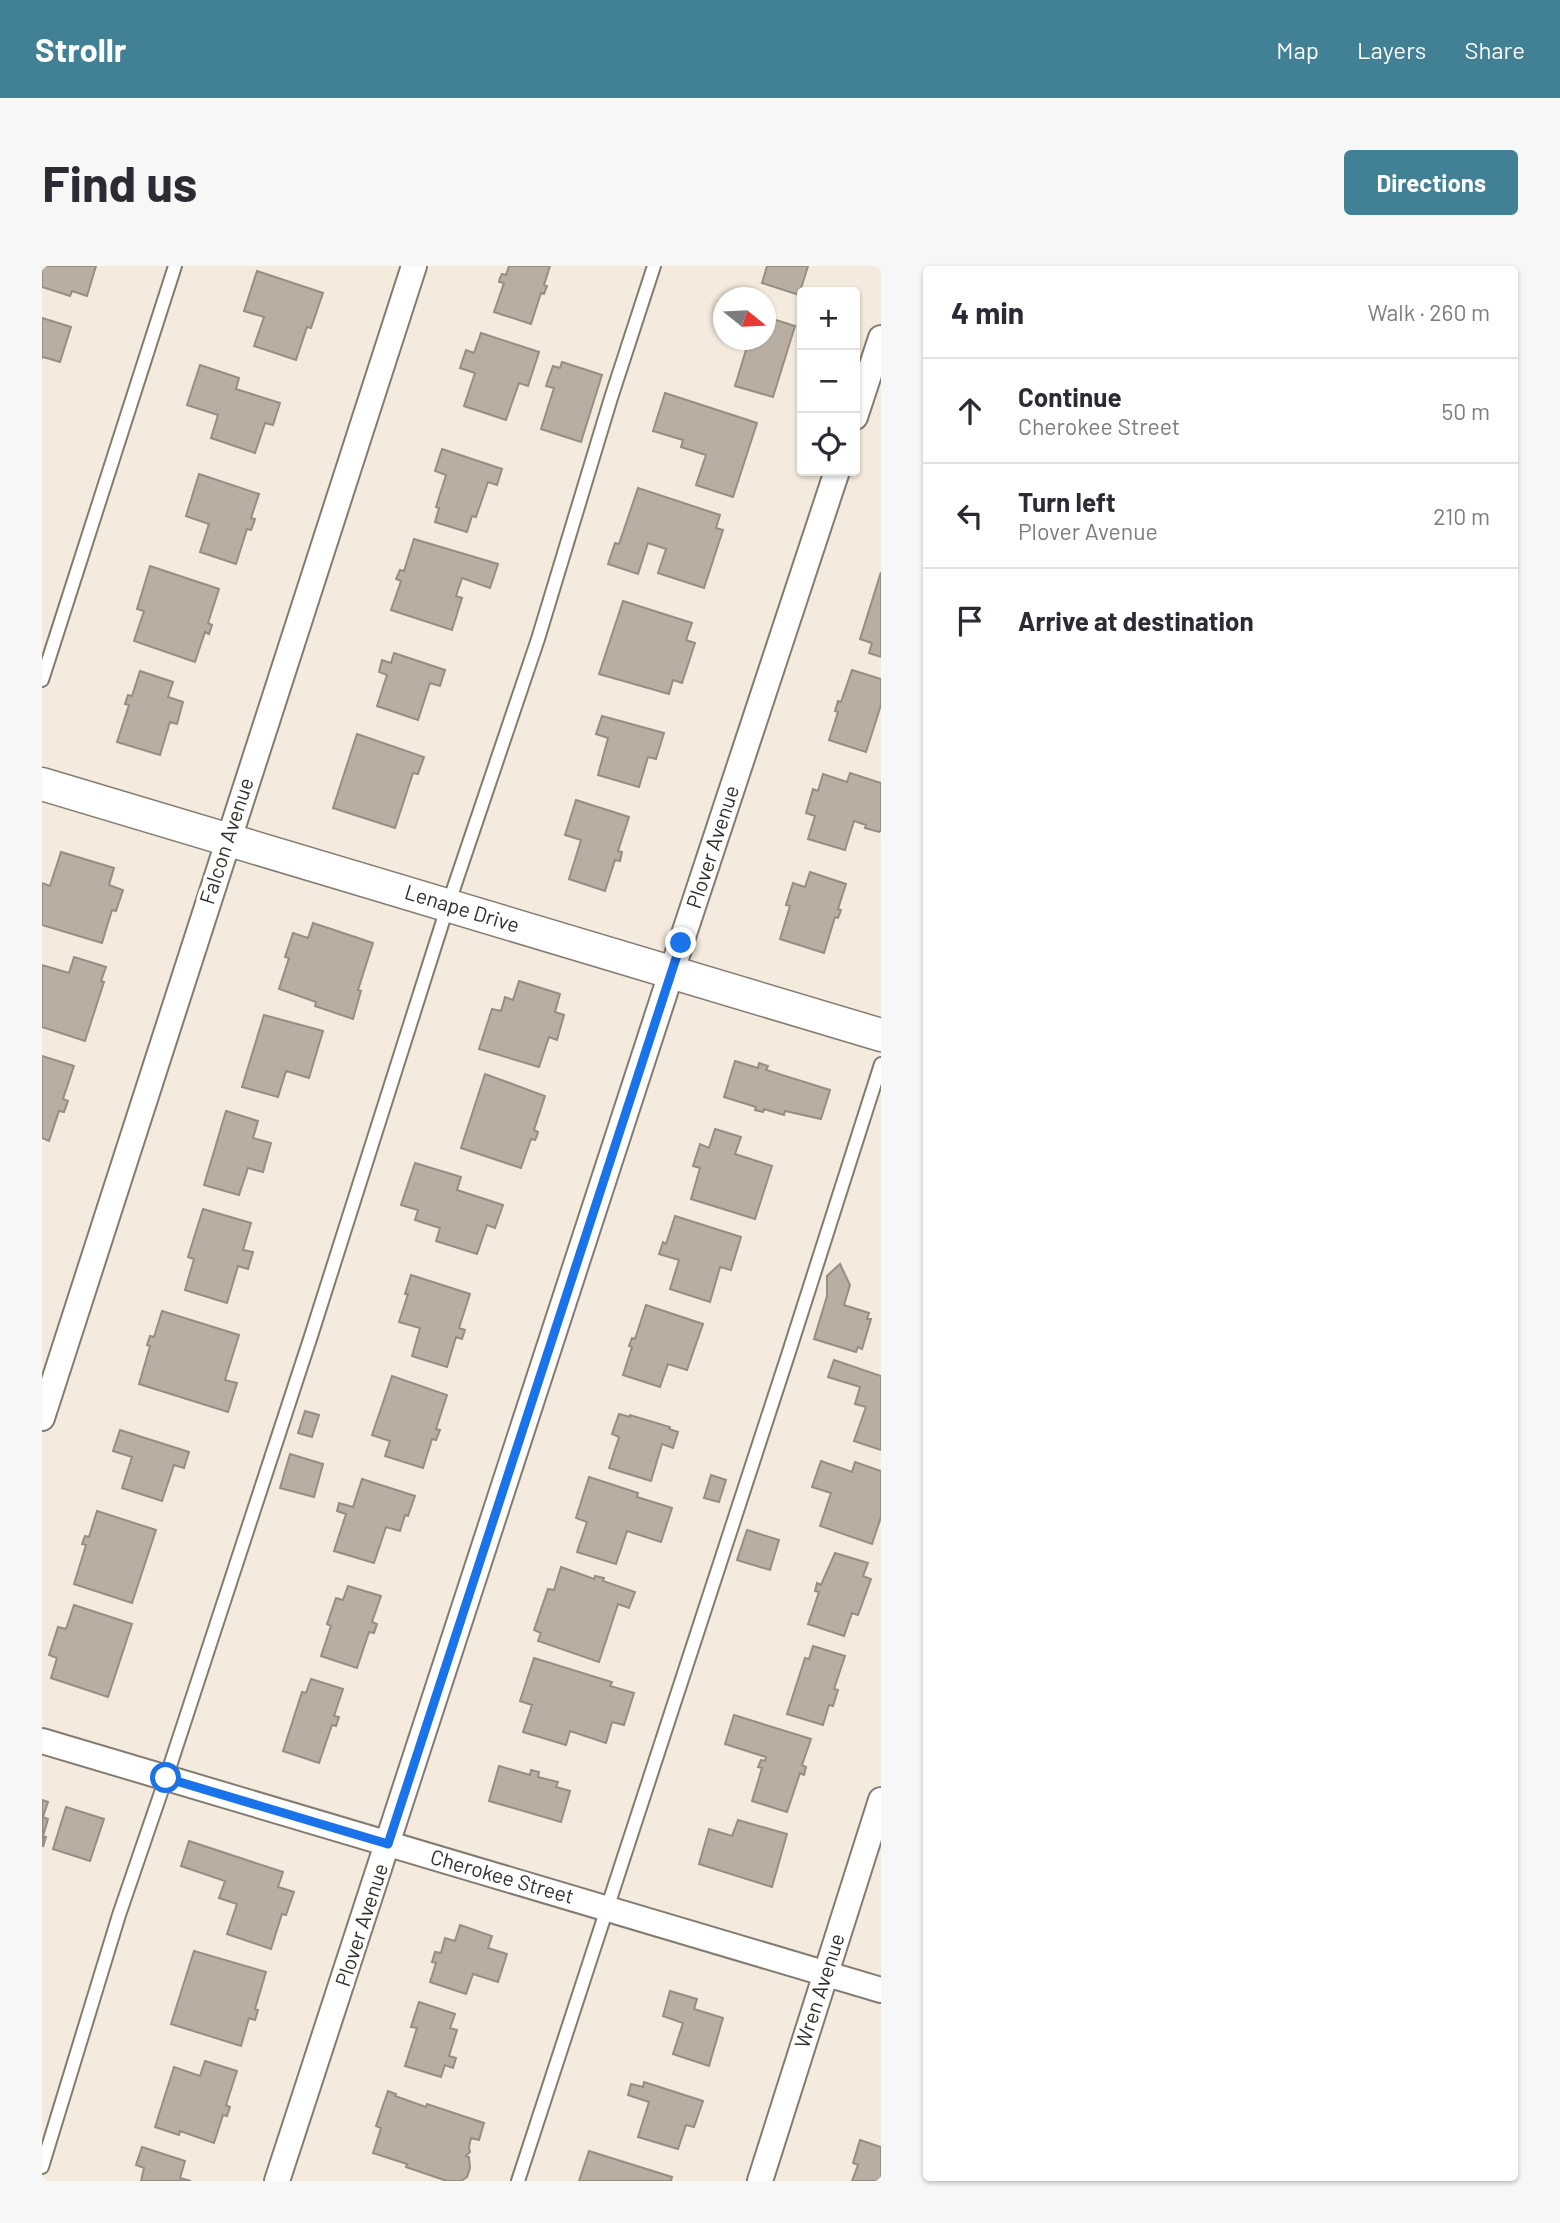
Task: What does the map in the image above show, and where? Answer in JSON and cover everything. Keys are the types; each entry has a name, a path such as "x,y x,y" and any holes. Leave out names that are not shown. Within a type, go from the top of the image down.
{"street":[{"name":"Falcon Avenue","path":"42,1418 414,266"},
{"path":"856,413 881,338"},
{"name":"Plover Avenue","path":"277,2181 671,971 835,476"},
{"name":"Lenape Drive","path":"42,784 881,1035"},
{"name":"Cherokee Street","path":"42,1741 881,1990"},
{"name":"Wren Avenue","path":"760,2181 881,1800"}],"lane":[{"path":"42,680 175,266"},
{"path":"42,2167 119,1915 311,1336 447,905 538,639 654,266"},
{"path":"517,2181 793,1341 881,1064"}],"building":[{"path":"42,266 96,266 87,296 72,291 70,296 42,287"},
{"path":"509,266 550,266 544,285 547,286 544,294 541,293 531,324 494,312 504,283 499,282 500,278 502,274 506,275"},
{"path":"767,266 808,266 801,287 797,287 797,294 762,283"},
{"path":"257,271 323,293 311,328 307,327 296,360 254,346 264,317 244,311"},
{"path":"42,318 71,327 60,362 42,358"},
{"path":"776,320 795,326 773,397 735,386 746,350 776,350"},
{"path":"481,333 539,352 528,386 519,383 506,420 464,406 475,373 460,368 466,350 474,353"},
{"path":"562,362 602,375 581,442 541,429 554,388 546,386 553,366 560,368"},
{"path":"200,365 239,378 236,389 280,403 273,425 265,423 255,453 211,438 218,415 187,405"},
{"path":"665,393 757,423 733,497 696,485 706,455 681,447 683,440 653,431"},
{"path":"442,449 502,469 497,485 488,482 476,517 472,516 467,532 435,522 439,508 436,507 446,475 435,471"},
{"path":"199,474 259,494 251,518 255,519 251,530 247,529 236,564 200,552 209,524 186,516"},
{"path":"638,488 720,515 716,528 723,530 704,588 658,573 666,549 648,543 638,574 608,564 615,543 619,544"},
{"path":"414,539 498,564 490,588 462,578 456,596 462,598 452,630 391,610 401,581 396,579 400,570 404,571"},
{"path":"150,566 219,589 208,623 212,625 209,634 205,632 195,662 134,641 144,611 137,609"},
{"path":"881,572 881,657 869,653 872,643 860,639"},
{"path":"623,601 692,623 686,640 695,643 682,683 673,680 669,694 599,674"},
{"path":"394,653 445,670 440,686 430,683 418,720 377,706 387,675 379,672 382,660 391,663"},
{"path":"852,670 881,679 881,705 866,752 829,740 838,712 835,711 838,701 841,702"},
{"path":"140,671 173,682 168,697 183,702 177,724 170,722 160,755 117,742 129,705 125,704 128,695 132,696"},
{"path":"602,716 664,733 656,759 648,757 639,787 598,775 608,738 596,734"},
{"path":"357,734 424,757 418,774 413,773 395,828 333,808"},
{"path":"850,773 881,783 881,830 879,832 865,828 866,825 854,821 845,850 808,839 815,816 806,813 813,789 818,791 823,774 847,782"},
{"path":"576,800 629,817 618,851 622,852 620,861 615,860 605,891 569,879 581,840 565,835"},
{"path":"61,852 114,868 109,885 123,890 116,911 112,910 102,943 42,925 42,883 50,886"},
{"path":"810,872 846,884 838,909 841,910 838,918 835,917 824,953 780,939 790,906 786,905 793,883 805,887"},
{"path":"313,923 373,943 358,990 361,991 353,1019 315,1006 316,1002 279,989 289,958 285,957 293,933 308,938"},
{"path":"74,957 106,967 101,981 104,982 85,1041 42,1027 42,965 69,973"},
{"path":"519,981 560,994 555,1012 564,1015 557,1040 549,1037 539,1067 479,1049 492,1009 501,1011 505,997 513,1000"},
{"path":"264,1015 323,1031 309,1078 286,1071 278,1097 242,1087"},
{"path":"42,1056 74,1066 63,1099 68,1101 64,1112 59,1111 49,1141 42,1138"},
{"path":"735,1061 758,1068 759,1063 768,1066 766,1070 830,1090 821,1119 785,1111 784,1115 764,1109 763,1112 755,1110 756,1107 724,1097"},
{"path":"485,1074 545,1096 534,1130 538,1132 537,1136 535,1140 531,1139 521,1168 461,1148"},
{"path":"226,1111 258,1121 253,1138 271,1143 263,1172 248,1168 239,1195 204,1185"},
{"path":"715,1129 741,1137 735,1154 772,1166 755,1219 691,1199 700,1168 693,1166 700,1144 709,1148"},
{"path":"415,1163 461,1177 457,1190 503,1205 495,1228 487,1225 477,1254 436,1241 440,1228 415,1220 418,1210 401,1205"},
{"path":"203,1209 251,1223 243,1250 253,1252 248,1269 238,1266 227,1303 185,1290 194,1259 188,1257"},
{"path":"675,1216 741,1237 731,1270 720,1267 710,1302 670,1289 679,1260 659,1254 663,1242 666,1244"},
{"path":"840,1264 850,1285 844,1305 869,1313 867,1319 871,1319 862,1349 858,1347 856,1352 814,1339 827,1296 827,1276"},
{"path":"411,1275 470,1294 459,1328 465,1330 462,1339 456,1337 447,1367 412,1356 420,1328 399,1322"},
{"path":"646,1305 703,1324 687,1370 668,1364 660,1387 623,1375 632,1347 629,1346 632,1338 635,1339"},
{"path":"162,1311 239,1335 225,1380 237,1383 228,1412 139,1384 150,1346 147,1345 150,1336 154,1337"},
{"path":"834,1360 881,1376 881,1450 854,1441 866,1407 855,1404 860,1387 828,1377"},
{"path":"392,1376 447,1395 436,1429 440,1430 436,1440 432,1439 423,1468 385,1456 390,1441 372,1435"},
{"path":"305,1411 319,1415 312,1437 298,1433"},
{"path":"619,1414 670,1427 669,1429 678,1432 673,1448 662,1444 651,1481 609,1468 619,1437 612,1434"},
{"path":"120,1430 189,1452 184,1468 174,1465 162,1501 122,1488 132,1457 113,1451"},
{"path":"290,1454 323,1464 314,1497 280,1488"},
{"path":"821,1461 852,1472 855,1462 881,1471 881,1517 872,1544 820,1526 831,1493 812,1487"},
{"path":"711,1475 726,1480 719,1502 704,1498"},
{"path":"589,1477 638,1493 637,1497 672,1508 661,1542 627,1531 616,1564 577,1552 587,1522 576,1518"},
{"path":"362,1479 415,1496 400,1531 386,1527 374,1563 334,1551 346,1514 337,1511 339,1503 353,1507"},
{"path":"97,1511 156,1530 132,1603 74,1584 86,1545 82,1544 85,1536 89,1537"},
{"path":"747,1530 779,1540 770,1570 737,1560"},
{"path":"835,1553 868,1563 863,1576 871,1579 858,1615 852,1613 844,1636 808,1624 819,1592 815,1591 817,1583 821,1585"},
{"path":"561,1567 594,1579 595,1576 604,1578 603,1581 635,1592 629,1608 618,1604 599,1662 538,1641 541,1633 534,1630 548,1589 554,1590"},
{"path":"348,1586 381,1596 372,1622 377,1624 374,1633 369,1632 357,1668 321,1656 331,1626 327,1624 336,1598 343,1600"},
{"path":"74,1605 132,1624 108,1697 51,1678 57,1658 49,1655 58,1627 66,1629"},
{"path":"813,1646 845,1656 834,1689 838,1690 833,1706 829,1705 823,1725 787,1714 805,1658 809,1659"},
{"path":"534,1658 612,1682 610,1686 634,1693 624,1725 612,1722 606,1743 570,1731 566,1745 523,1732 532,1705 520,1701"},
{"path":"311,1679 343,1689 334,1716 339,1717 336,1726 332,1725 319,1763 283,1751 302,1692 306,1693"},
{"path":"734,1715 811,1739 802,1765 806,1767 804,1775 800,1773 787,1812 752,1801 762,1768 758,1767 766,1757 725,1744"},
{"path":"499,1766 530,1775 531,1770 539,1772 538,1777 558,1782 556,1787 570,1791 561,1822 489,1801"},
{"path":"42,1800 48,1802 43,1817 48,1819 43,1847"},
{"path":"66,1807 104,1819 90,1861 53,1849"},
{"path":"738,1820 787,1834 772,1887 699,1864 709,1829 732,1836"},
{"path":"189,1841 283,1872 278,1887 294,1892 286,1915 282,1914 271,1949 227,1934 237,1904 219,1898 225,1881 181,1866"},
{"path":"460,1925 492,1936 488,1948 507,1954 498,1982 473,1974 466,1994 430,1982 436,1963 432,1962 435,1952 441,1953 445,1938 455,1941"},
{"path":"194,1951 266,1972 255,2009 258,2010 255,2020 249,2018 241,2046 171,2024"},
{"path":"670,1991 697,1999 694,2009 723,2018 709,2066 673,2054 683,2023 663,2016"},
{"path":"419,2002 455,2014 450,2028 457,2030 449,2056 456,2058 453,2068 445,2065 441,2077 405,2066 417,2028 411,2027"},
{"path":"205,2061 237,2071 226,2105 230,2107 227,2116 223,2115 214,2143 180,2131 179,2135 155,2127 174,2067 200,2076"},
{"path":"644,2082 703,2101 694,2127 686,2125 678,2149 638,2137 649,2102 628,2095 631,2084 643,2087"},
{"path":"388,2091 426,2107 427,2104 484,2123 479,2140 471,2138 470,2152 466,2156 469,2157 470,2168 467,2177 461,2181 447,2181 373,2153 381,2128 376,2126"},
{"path":"860,2140 881,2147 881,2181 852,2181 858,2165 853,2163"},
{"path":"142,2147 185,2161 180,2178 191,2181 141,2181 144,2168 136,2165"},
{"path":"589,2151 672,2177 671,2181 579,2181"}],"route":[{"path":"166,1778 388,1844 681,943"}]}
